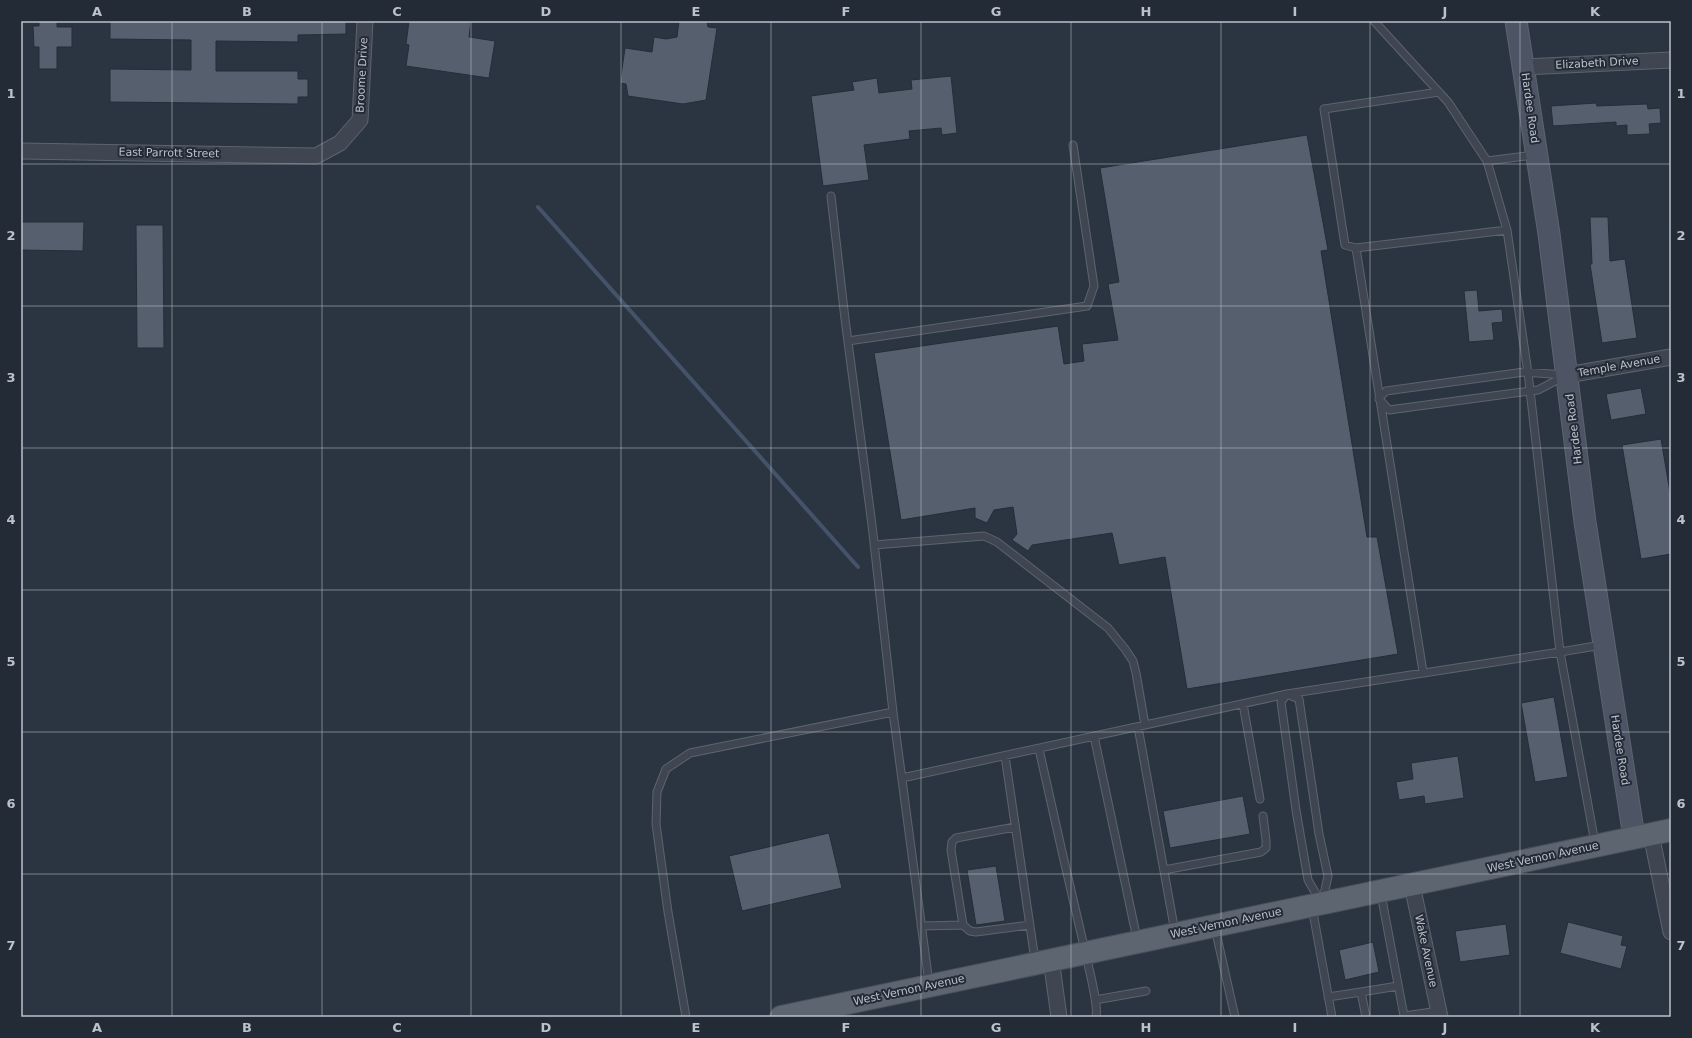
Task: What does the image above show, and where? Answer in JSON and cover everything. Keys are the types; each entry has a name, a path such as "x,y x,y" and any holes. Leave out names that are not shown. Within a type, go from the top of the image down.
{"main road":[{"name":"West Vernon Avenue","path":"781,1017 826,1012 929,986 1043,961 1652,834"}],"street":[{"name":"Broome Drive","path":"316,156 340,143 360,120 365,21"},
{"name":"Hardee Road","path":"1516,21 1549,234 1585,522 1604,645 1652,834 1670,927"},
{"name":"Elizabeth Drive","path":"1524,67 1671,60"},
{"name":"East Parrott Street","path":"21,151 316,156"},
{"name":"Temple Avenue","path":"1567,376 1671,357"},
{"name":"Wake Avenue","path":"1412,885 1440,1014"},
{"path":"1043,961 1059,1017"}],"lane":[{"path":"1374,21 1448,102 1487,161 1507,230 1528,373 1560,652 1595,846"},
{"path":"1439,92 1324,109 1345,245 1356,248 1507,230"},
{"path":"848,341 1086,306 1094,286 1073,145"},
{"path":"1487,161 1536,155"},
{"path":"831,196 893,712 929,986"},
{"path":"1356,248 1423,672"},
{"path":"1379,398 1386,390 1528,373 1567,376"},
{"path":"1379,398 1389,410 1538,390 1567,376"},
{"path":"874,545 979,536 984,536 997,542 1108,628 1133,661 1146,725"},
{"path":"902,778 1287,694 1604,645"},
{"path":"1287,694 1299,699 1328,876 1317,905"},
{"path":"1287,694 1281,702 1296,810 1308,880 1317,905 1328,997 1332,1017"},
{"path":"1243,704 1260,799"},
{"path":"686,1017 668,912 656,824 657,792 666,769 690,753 893,712"},
{"path":"1138,727 1176,934"},
{"path":"1094,736 1138,942"},
{"path":"1039,748 1085,952 1095,1000 1097,1012 1096,1017"},
{"path":"1005,756 1030,925 1043,961"},
{"path":"1164,870 1261,852 1266,848 1263,816"},
{"path":"1015,827 956,838 952,842 950,850 963,925 970,931 976,932 1030,925"},
{"path":"1380,891 1398,986 1401,1016 1440,1014"},
{"path":"921,926 963,925"},
{"path":"1215,926 1235,1017"},
{"path":"1328,997 1398,986"},
{"path":"1095,1000 1146,991"},
{"path":"1361,992 1366,1017"}],"building":[{"path":"39,21 57,21 57,27 72,27 72,47 57,47 57,69 39,69 39,47 34,47 33,26 39,26"},
{"path":"110,21 346,21 346,34 298,35 298,42 216,41 216,71 298,71 298,79 308,79 308,97 298,97 298,104 110,102 110,69 191,70 191,40 110,39"},
{"path":"409,21 471,21 469,37 495,41 489,78 406,66 409,45 406,44"},
{"path":"679,21 707,21 708,27 717,28 706,100 683,104 628,96 626,84 620,83 625,48 652,52 654,37 666,39 677,37"},
{"path":"951,76 957,133 942,135 941,128 909,131 910,139 864,145 869,180 823,186 811,96 854,90 852,82 877,78 879,93 912,89 911,80"},
{"path":"1596,103 1597,106 1647,104 1648,109 1660,108 1661,123 1649,124 1650,134 1627,135 1627,125 1616,126 1616,122 1553,126 1551,106"},
{"path":"1307,135 1328,250 1321,251 1367,537 1377,537 1398,654 1187,689 1165,557 1119,565 1112,533 1032,545 1028,551 1012,540 1017,534 1013,507 994,510 987,523 975,518 975,508 901,520 874,353 1058,326 1064,364 1084,361 1082,344 1118,340 1108,284 1119,282 1100,168"},
{"path":"1590,217 1608,217 1610,261 1625,259 1637,338 1602,343 1590,264 1592,264"},
{"path":"21,222 84,222 83,251 21,250"},
{"path":"136,225 163,225 164,348 137,348"},
{"path":"1477,290 1479,311 1502,309 1503,322 1492,323 1494,340 1469,342 1464,291"},
{"path":"1641,388 1646,414 1611,420 1606,394"},
{"path":"1661,439 1671,498 1671,554 1641,559 1622,445"},
{"path":"1554,697 1568,777 1535,782 1521,703"},
{"path":"1458,756 1464,798 1425,804 1424,796 1399,800 1396,782 1413,779 1411,763"},
{"path":"1243,796 1250,834 1170,848 1163,811"},
{"path":"829,833 842,888 742,911 729,856"},
{"path":"996,866 1005,921 976,925 967,870"},
{"path":"1568,922 1623,936 1621,945 1627,946 1621,969 1560,953"},
{"path":"1506,924 1510,955 1460,962 1455,931"},
{"path":"1373,942 1379,972 1345,980 1339,950"}],"waterway":[{"path":"538,207 858,567"}]}
